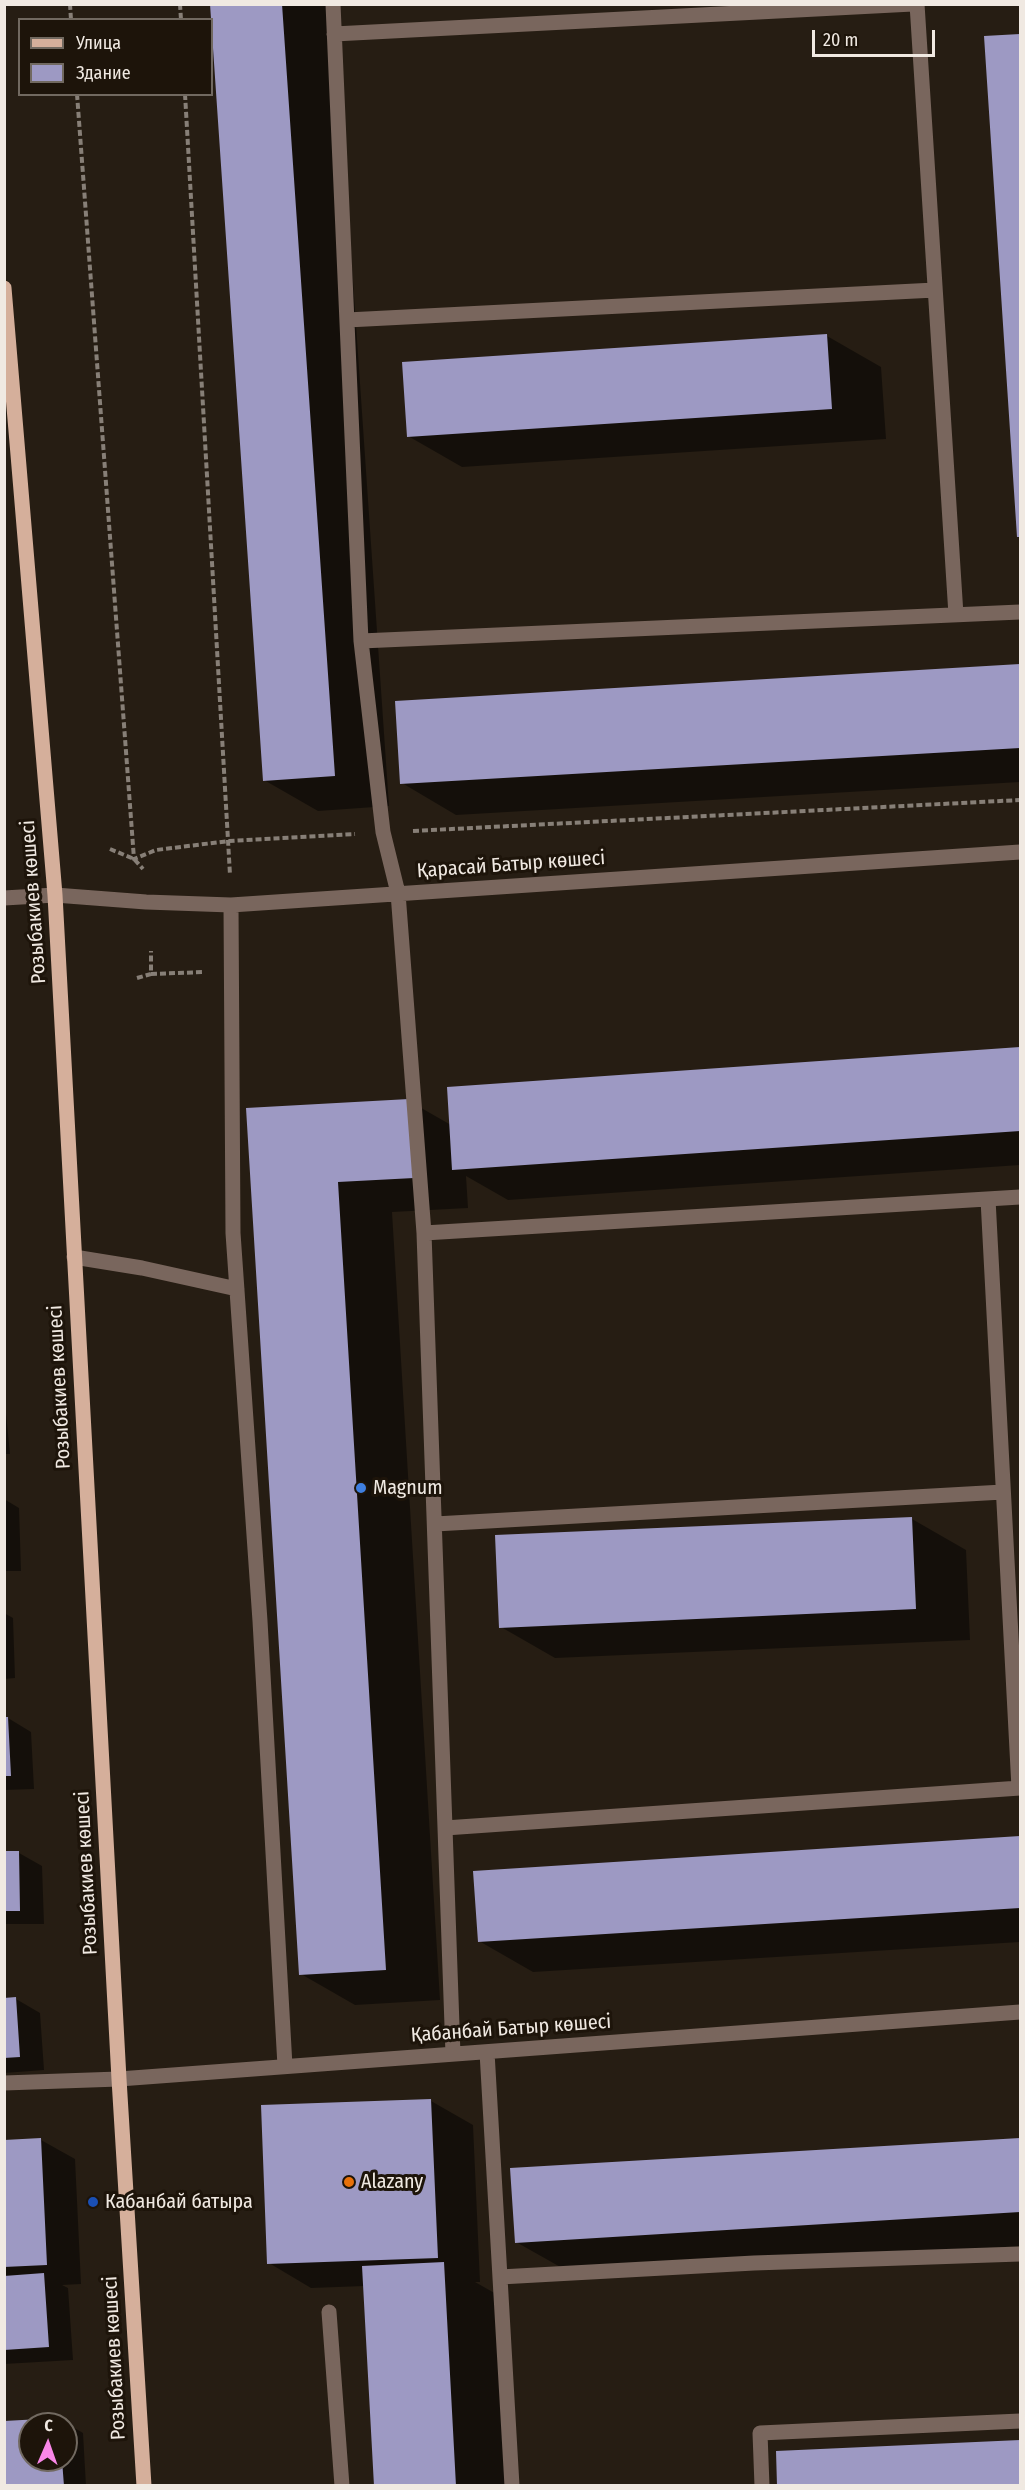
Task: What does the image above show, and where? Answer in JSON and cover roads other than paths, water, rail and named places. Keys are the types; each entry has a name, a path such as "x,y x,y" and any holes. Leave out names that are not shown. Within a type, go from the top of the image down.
{"main road":[{"name":"Розыбакиев көшесі","path":"4,288 55,895 119,2079 144,2486"}],"street":[{"path":"333,4 362,641 383,832 398,893 424,1233 453,2054"},
{"path":"334,34 915,4 956,615"},
{"path":"347,320 935,290"},
{"path":"362,641 1020,612"},
{"name":"Қарасай Батыр көшесі","path":"4,898 55,895 146,902 231,905 1020,852"},
{"path":"231,905 233,1233 261,1633 285,2066"},
{"path":"424,1233 1020,1197"},
{"path":"445,1828 1020,1788 988,1199"},
{"path":"74,1257 142,1268 237,1289"},
{"path":"435,1524 1003,1492"},
{"name":"Қабанбай Батыр көшесі","path":"4,2083 119,2079 1020,2012"},
{"path":"487,2052 512,2486"},
{"path":"500,2277 754,2263 1020,2254"},
{"path":"329,2312 342,2486"},
{"path":"762,2486 760,2433 1020,2421"}],"place":[{"name":"Magnum","path":"361,1488"},
{"name":"Alazany","path":"349,2182"},
{"name":"Кабанбай батыра","path":"93,2202"}]}
